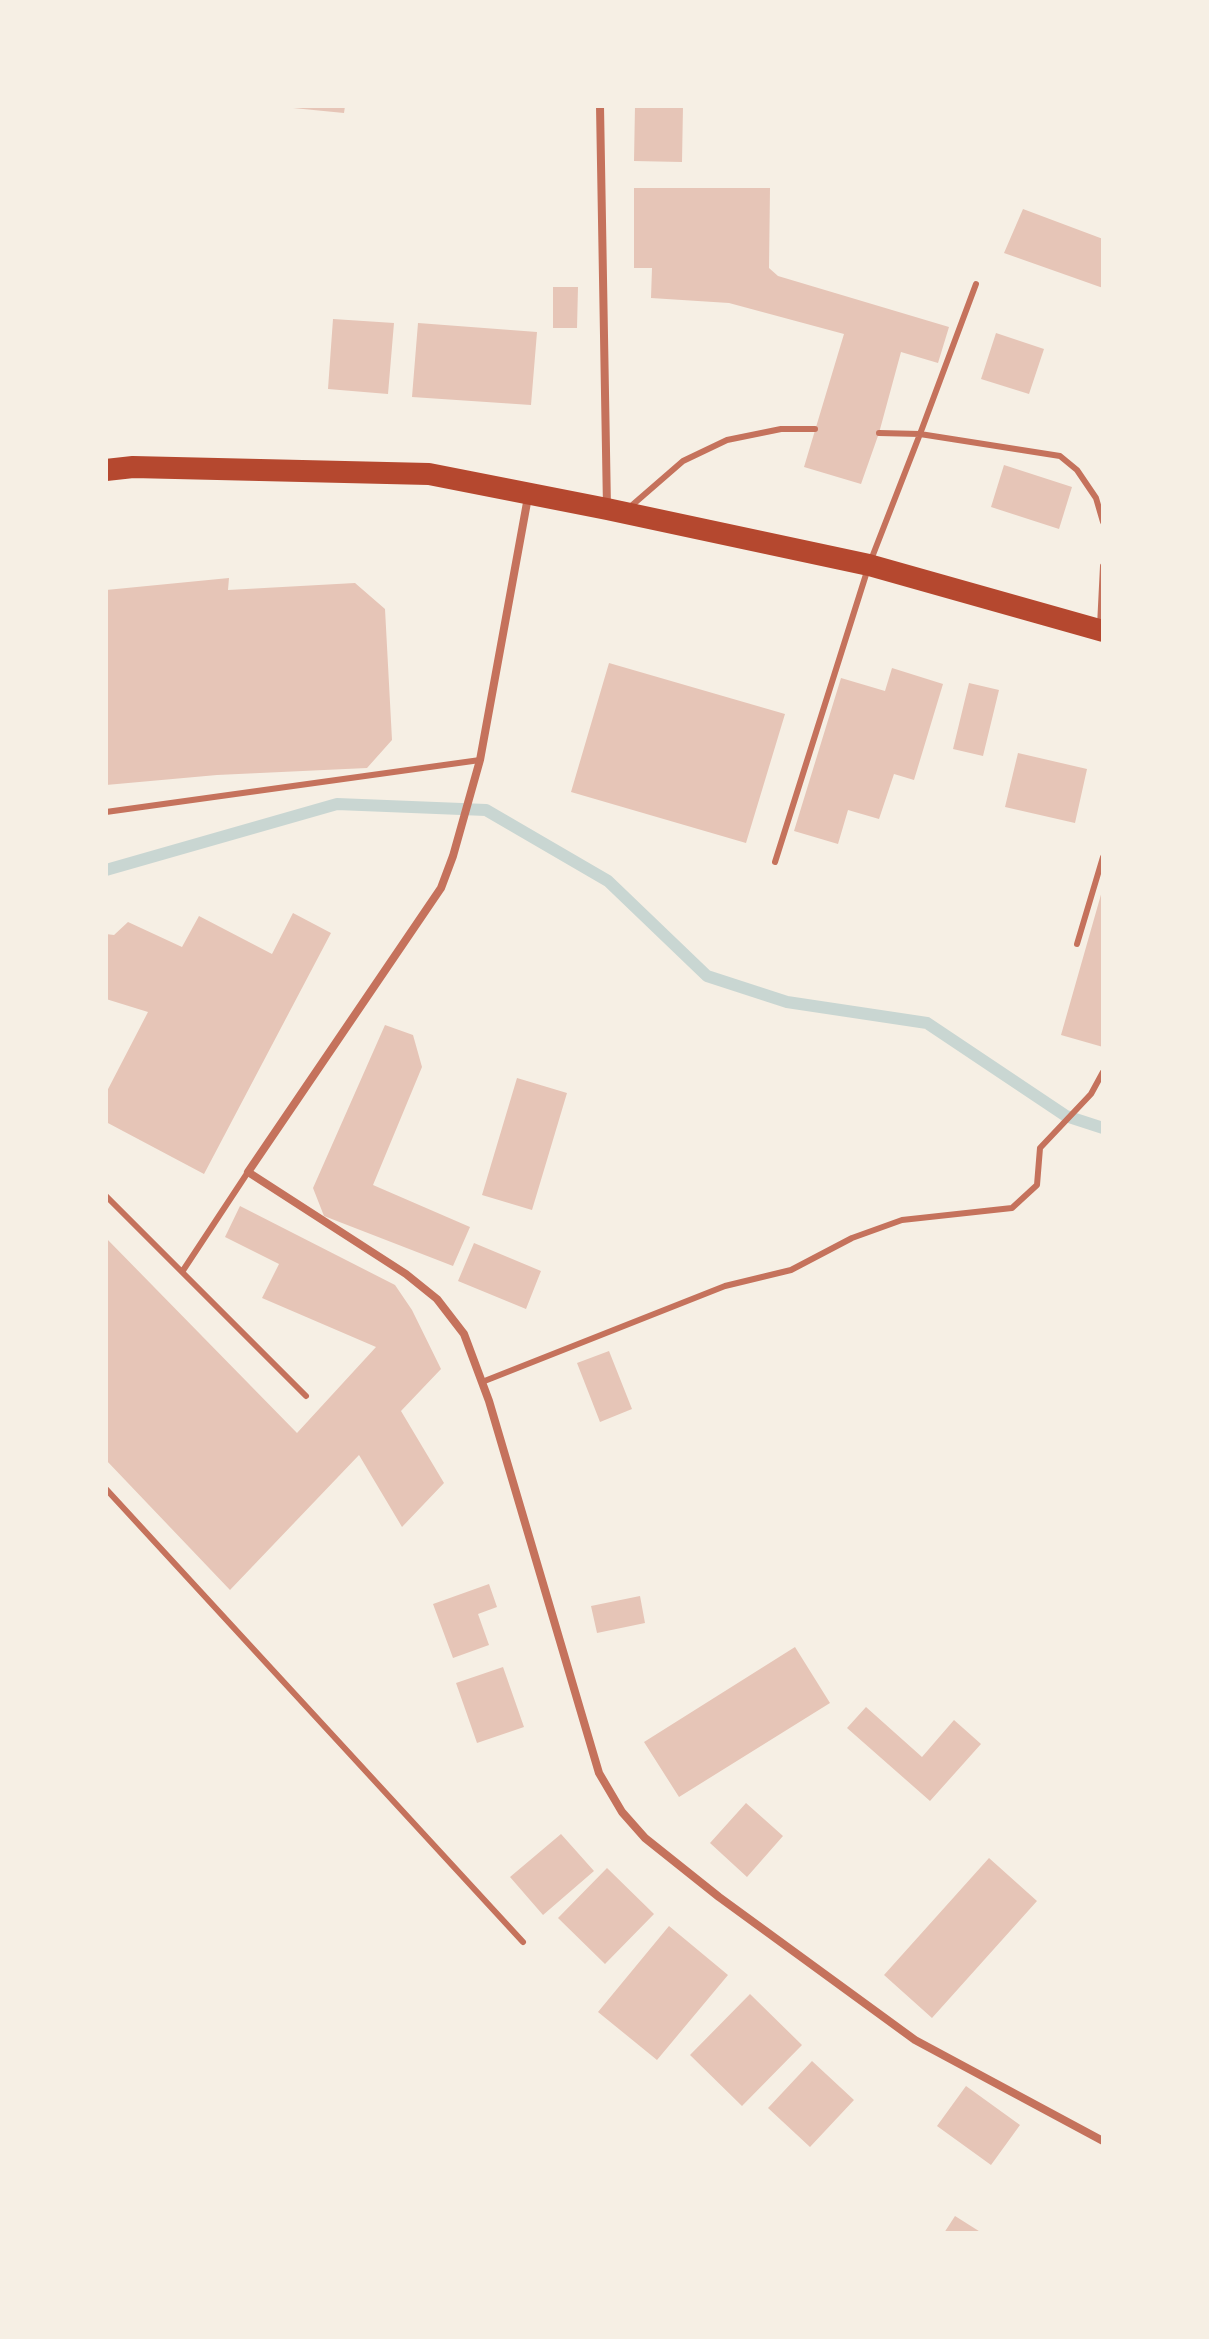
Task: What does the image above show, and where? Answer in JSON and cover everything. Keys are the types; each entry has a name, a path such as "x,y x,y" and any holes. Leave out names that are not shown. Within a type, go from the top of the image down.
{"highway":[{"path":"106,470 133,467 429,474 616,510 869,565 1102,630"}],"street":[{"path":"600,106 616,510"},
{"path":"529,493 480,760 441,888 248,1172 406,1274 437,1299 464,1334 482,1382 599,1773 622,1812 645,1838 719,1897 915,2040 1103,2141"}],"lane":[{"path":"775,862 869,565 976,284"},
{"path":"616,510 683,461 727,440 781,429 815,429"},
{"path":"879,433 920,434 1060,456 1077,470 1096,498 1103,522"},
{"path":"1102,630 1103,566"},
{"path":"106,812 480,760"},
{"path":"1077,944 1103,857"},
{"path":"482,1382 725,1286 791,1270 852,1238 902,1220 1012,1208 1037,1185 1040,1148 1091,1094 1103,1072"},
{"path":"182,1272 248,1172"},
{"path":"106,1196 306,1396"},
{"path":"106,1489 523,1942"}],"building":[{"path":"293,106 345,106 344,113"},
{"path":"635,106 683,106 682,162 634,161"},
{"path":"634,188 770,188 769,268 778,276 949,327 938,363 901,352 879,433 861,484 804,467 844,334 729,303 651,298 652,268 634,268"},
{"path":"1023,209 1103,239 1103,288 1004,253"},
{"path":"553,287 578,287 577,328 553,328"},
{"path":"333,319 394,323 388,394 328,389"},
{"path":"418,323 537,332 531,405 412,397"},
{"path":"996,333 1044,349 1029,394 981,379"},
{"path":"1004,465 1072,487 1059,529 991,507"},
{"path":"229,578 228,590 355,583 385,609 392,740 367,768 217,775 106,785 106,590"},
{"path":"609,663 785,714 746,843 571,792"},
{"path":"892,668 943,684 914,780 894,774 879,819 848,810 838,844 794,831 841,678 885,691"},
{"path":"969,683 999,690 983,756 953,749"},
{"path":"1018,753 1087,769 1075,823 1005,807"},
{"path":"1103,892 1103,1047 1061,1035"},
{"path":"293,913 331,933 204,1174 106,1122 106,1093 148,1012 106,999 106,934 114,935 128,922 182,947 199,916 272,954"},
{"path":"385,1025 413,1035 422,1067 373,1185 470,1227 453,1266 324,1216 313,1188"},
{"path":"517,1078 567,1093 532,1210 482,1195"},
{"path":"240,1206 395,1285 412,1310 441,1369 401,1411 444,1483 402,1527 359,1455 230,1590 106,1460 106,1238 297,1433 376,1347 262,1298 279,1264 225,1237"},
{"path":"474,1243 541,1271 526,1309 458,1281"},
{"path":"609,1351 632,1409 600,1422 577,1363"},
{"path":"489,1584 497,1607 478,1614 489,1645 453,1658 433,1604"},
{"path":"640,1596 645,1623 597,1633 591,1606"},
{"path":"795,1647 830,1703 679,1797 644,1742"},
{"path":"503,1667 524,1727 477,1743 456,1683"},
{"path":"866,1707 922,1757 954,1720 981,1744 930,1801 847,1728"},
{"path":"746,1803 783,1836 747,1877 710,1843"},
{"path":"561,1834 594,1871 543,1915 510,1877"},
{"path":"989,1858 1037,1901 932,2018 884,1975"},
{"path":"607,1868 654,1914 605,1964 558,1918"},
{"path":"669,1926 728,1975 657,2060 598,2012"},
{"path":"750,1994 802,2045 742,2106 690,2055"},
{"path":"812,2061 854,2100 810,2147 768,2108"},
{"path":"966,2086 1020,2125 991,2165 937,2126"},
{"path":"955,2216 982,2233 944,2233"}],"waterway":[{"path":"106,870 337,804 486,810 608,881 707,976 787,1002 927,1023 1066,1116 1103,1128"}]}
